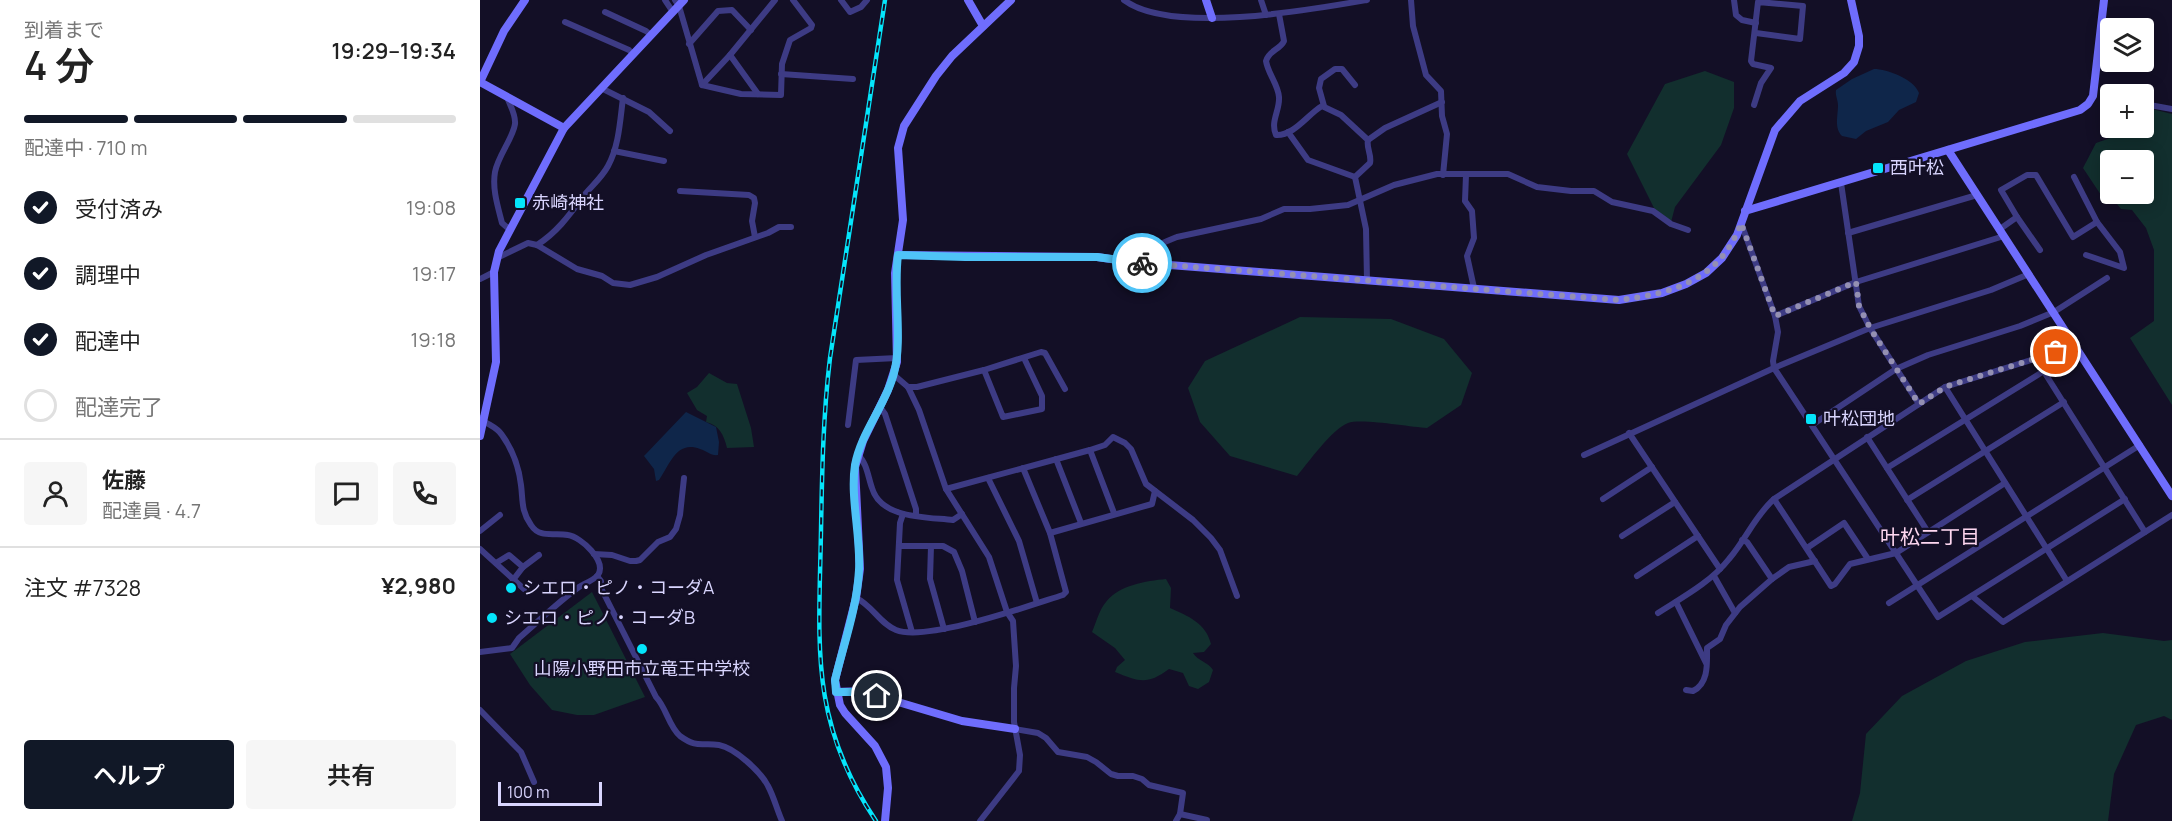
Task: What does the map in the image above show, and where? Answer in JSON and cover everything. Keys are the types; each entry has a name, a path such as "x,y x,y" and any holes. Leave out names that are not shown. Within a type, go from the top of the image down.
{"street":[{"path":"525,0 504,31 480,82 564,129"},
{"path":"665,0 678,4"},
{"path":"702,85 775,0"},
{"path":"702,85 741,94 781,95 781,74 790,40 811,28 812,24 793,0"},
{"path":"841,0 850,12 861,7 867,0"},
{"path":"968,0 983,26"},
{"path":"885,821 888,775 884,760 875,746 845,713 836,692 835,680 856,598 859,548 855,476 858,455 894,375 897,358 895,273 903,220 898,161 900,137 910,115 936,76 1011,0"},
{"path":"1124,0 1161,14 1212,18 1279,14 1367,0"},
{"path":"1206,0 1212,18"},
{"path":"1261,0 1266,15"},
{"path":"1411,0 1414,35 1426,75 1442,91 1442,116 1447,134 1443,175"},
{"path":"1734,0 1736,15 1742,20 1756,23"},
{"path":"898,255 1097,257 1131,262 1619,300 1662,293 1697,279 1722,258 1732,244 1746,211 1775,130 1800,101 1844,74 1854,62 1859,46 1859,36 1851,0"},
{"path":"1746,211 2070,113 2088,104 2095,87 2103,0"},
{"path":"1754,105 1761,83 1772,68 1753,64 1751,61 1758,2 1803,6 1800,39 1756,33"},
{"path":"480,436 496,362 494,272 496,258 564,129 678,4"},
{"path":"678,4 702,85"},
{"path":"688,44 718,11 732,10 751,30"},
{"path":"605,12 651,35"},
{"path":"1279,14 1284,41 1281,46 1271,51 1266,61 1279,96 1273,126 1275,132 1280,135 1288,132 1319,107 1324,106 1341,116 1368,140"},
{"path":"564,22 629,50 633,54"},
{"path":"730,55 758,94"},
{"path":"1324,106 1321,79 1335,69 1342,69 1355,85"},
{"path":"781,74 853,79"},
{"path":"601,88 649,112 670,131"},
{"path":"507,96 515,125 499,160 495,172 495,184 502,224 510,230"},
{"path":"537,245 548,238 570,216 587,191 604,172 614,151 623,98"},
{"path":"1355,177 1370,163 1368,140 1394,124 1442,102"},
{"path":"2154,106 2172,109"},
{"path":"1288,132 1308,160 1355,177"},
{"path":"1948,150 2172,496"},
{"path":"614,151 664,161"},
{"path":"1316,169 1317,167 1335,174 1337,172"},
{"path":"1131,262 1141,253 1177,237 1261,219 1284,209 1335,207 1359,201 1394,185 1424,177 1443,175 1508,174 1534,186 1570,191 1594,191 1612,202 1653,211 1671,224 1688,230"},
{"path":"1466,175 1465,201 1472,211 1474,238 1467,256 1474,288"},
{"path":"2040,250 2017,218 2001,190 2027,175 2036,175 2073,237 2097,222"},
{"path":"1355,177 1366,229 1367,280"},
{"path":"2074,177 2097,222 2120,252 2124,268 2086,255"},
{"path":"1841,183 1859,306 1870,328 1919,404"},
{"path":"680,191 749,195 754,198 752,221 754,237"},
{"path":"1848,233 1977,195"},
{"path":"1775,316 1856,282 2002,233 2017,218"},
{"path":"1741,223 1775,316 1778,332 1774,368 1938,617 2125,499"},
{"path":"496,258 528,243 537,245 577,269 602,276 613,283 630,285 657,277 696,259 779,227 791,227"},
{"path":"480,279 494,272"},
{"path":"1584,455 1774,368 1870,328 1991,290 2029,274"},
{"path":"1812,425 1896,369 1928,355 2020,326 2054,312 2107,278"},
{"path":"1658,613 1714,576 1729,560 1761,510 1774,499 1945,387 2076,346"},
{"path":"908,387 917,387 984,370 1041,352 1045,353 1065,389"},
{"path":"848,425 856,360 897,358"},
{"path":"984,370 1003,417 1042,409 1042,396 1024,358"},
{"path":"2036,359 2145,532"},
{"path":"1887,468 2044,371"},
{"path":"894,375 908,387 919,410 946,489 989,557 1006,612 1013,621 1016,666 1015,729 1020,755 1019,771 980,821"},
{"path":"1945,387 2067,581"},
{"path":"1907,500 2064,402"},
{"path":"880,407 885,414 916,515"},
{"path":"482,420 499,431 517,466 522,488 521,504 531,526 539,533 546,535 568,535 578,538 594,554 598,563 597,576 601,581 601,588 677,734 694,745 716,744 729,747 738,754 762,776 782,821"},
{"path":"1629,433 1720,569"},
{"path":"946,489 1090,450 1105,445 1113,437 1125,443 1135,455 1146,484 1193,520 1211,538 1220,550 1237,596"},
{"path":"1867,437 1928,532"},
{"path":"1889,603 2140,445"},
{"path":"1090,450 1114,513"},
{"path":"858,455 863,459 876,499 880,503 903,514 953,520 962,514"},
{"path":"1056,459 1081,523"},
{"path":"1603,499 1652,467"},
{"path":"856,598 864,601 889,627 897,631 912,632 944,629 975,622 1063,595 1066,591 1050,532 1023,468"},
{"path":"594,554 612,555 636,561 640,560 658,542 670,537 676,530 680,515 684,478"},
{"path":"988,478 1019,541 1036,603"},
{"path":"1774,499 1831,586 1835,584 1847,566 1896,553 2005,483"},
{"path":"1050,532 1152,504 1155,491"},
{"path":"1622,536 1675,502"},
{"path":"903,514 897,580 912,632"},
{"path":"480,531 500,515"},
{"path":"1972,596 2003,622 2172,515"},
{"path":"1807,549 1844,524 1868,559"},
{"path":"1636,576 1698,536"},
{"path":"1742,540 1747,542 1772,579"},
{"path":"899,546 943,546 954,552 962,571 975,622"},
{"path":"931,546 930,579 944,629"},
{"path":"480,549 524,589"},
{"path":"496,564 509,555 523,567"},
{"path":"513,580 523,567 539,555"},
{"path":"1686,690 1699,687 1707,668 1707,648 1720,639 1726,624 1735,613 1772,579 1789,567 1815,561"},
{"path":"480,652 512,648 519,638 578,588 597,576"},
{"path":"1714,576 1735,613"},
{"path":"1676,602 1707,663"},
{"path":"836,692 861,692 962,721 1038,733 1058,752 1087,757 1111,774 1133,776 1149,785 1183,794 1178,818 1207,820"},
{"path":"480,710 521,752 534,782"}],"green space":[{"path":"1705,71 1734,82 1734,108 1721,145 1675,207 1671,222 1654,208 1627,154 1665,84"},
{"path":"2154,110 2172,114 2172,405 2130,338 2154,321 2154,250 2146,228 2132,210 2121,209 2117,204 2154,204 2154,150 2100,150 2100,194 2083,168 2096,143 2110,138 2154,138"},
{"path":"1300,317 1391,319 1444,339 1472,373 1461,405 1427,428 1374,422 1348,423 1328,439 1297,476 1230,456 1200,422 1188,388 1205,361"},
{"path":"709,373 727,383 737,384 751,428 754,447 727,448 720,431 714,425 706,422 707,416 697,410 687,393 697,387"},
{"path":"1166,579 1171,588 1170,608 1201,625 1209,637 1211,644 1204,652 1193,653 1213,670 1209,682 1198,689 1189,686 1183,673 1169,669 1149,680 1137,680 1115,672 1125,660 1115,648 1092,632 1104,605 1111,596 1125,588"},
{"path":"592,592 645,697 594,715 577,715 552,710 530,685 510,654"},
{"path":"2103,633 2164,641 2172,640 2172,720 2164,716 2136,725 2114,774 2108,821 1852,821 1860,793 1866,734 1902,696 1966,661 2025,642"}],"water":[{"path":"1874,69 1893,73 1912,83 1919,93 1916,102 1899,110 1888,122 1866,131 1856,139 1842,136 1837,126 1836,90 1852,79"},
{"path":"686,412 716,427 719,442 718,455 692,447 685,448 675,455 659,480 656,481 654,469 644,456"}],"railway":[{"path":"876,821 854,785 839,750 829,715 823,681 819,610 822,466 830,358 885,0"}],"way so far":[{"path":"1142,263 1619,300 1662,293 1697,279 1722,258 1732,244 1741,223 1775,316 1856,282 1859,306 1870,328 1919,404 1945,387 2056,352"}],"place":[{"name":"西叶松","path":"1878,168"},
{"name":"赤崎神社","path":"520,203"},
{"name":"叶松団地","path":"1811,419"},
{"name":"シエロ・ピノ・コーダA","path":"511,588"},
{"name":"シエロ・ピノ・コーダB","path":"492,618"},
{"name":"山陽小野田市立竜王中学校","path":"642,649"}],"district":[{"name":"叶松二丁目","path":"1930,537"}],"route":[{"path":"877,696 861,692 836,692 835,680 849,632 860,569 855,467 863,441 888,390 897,362 895,273 898,255 1097,257 1142,263"}]}
